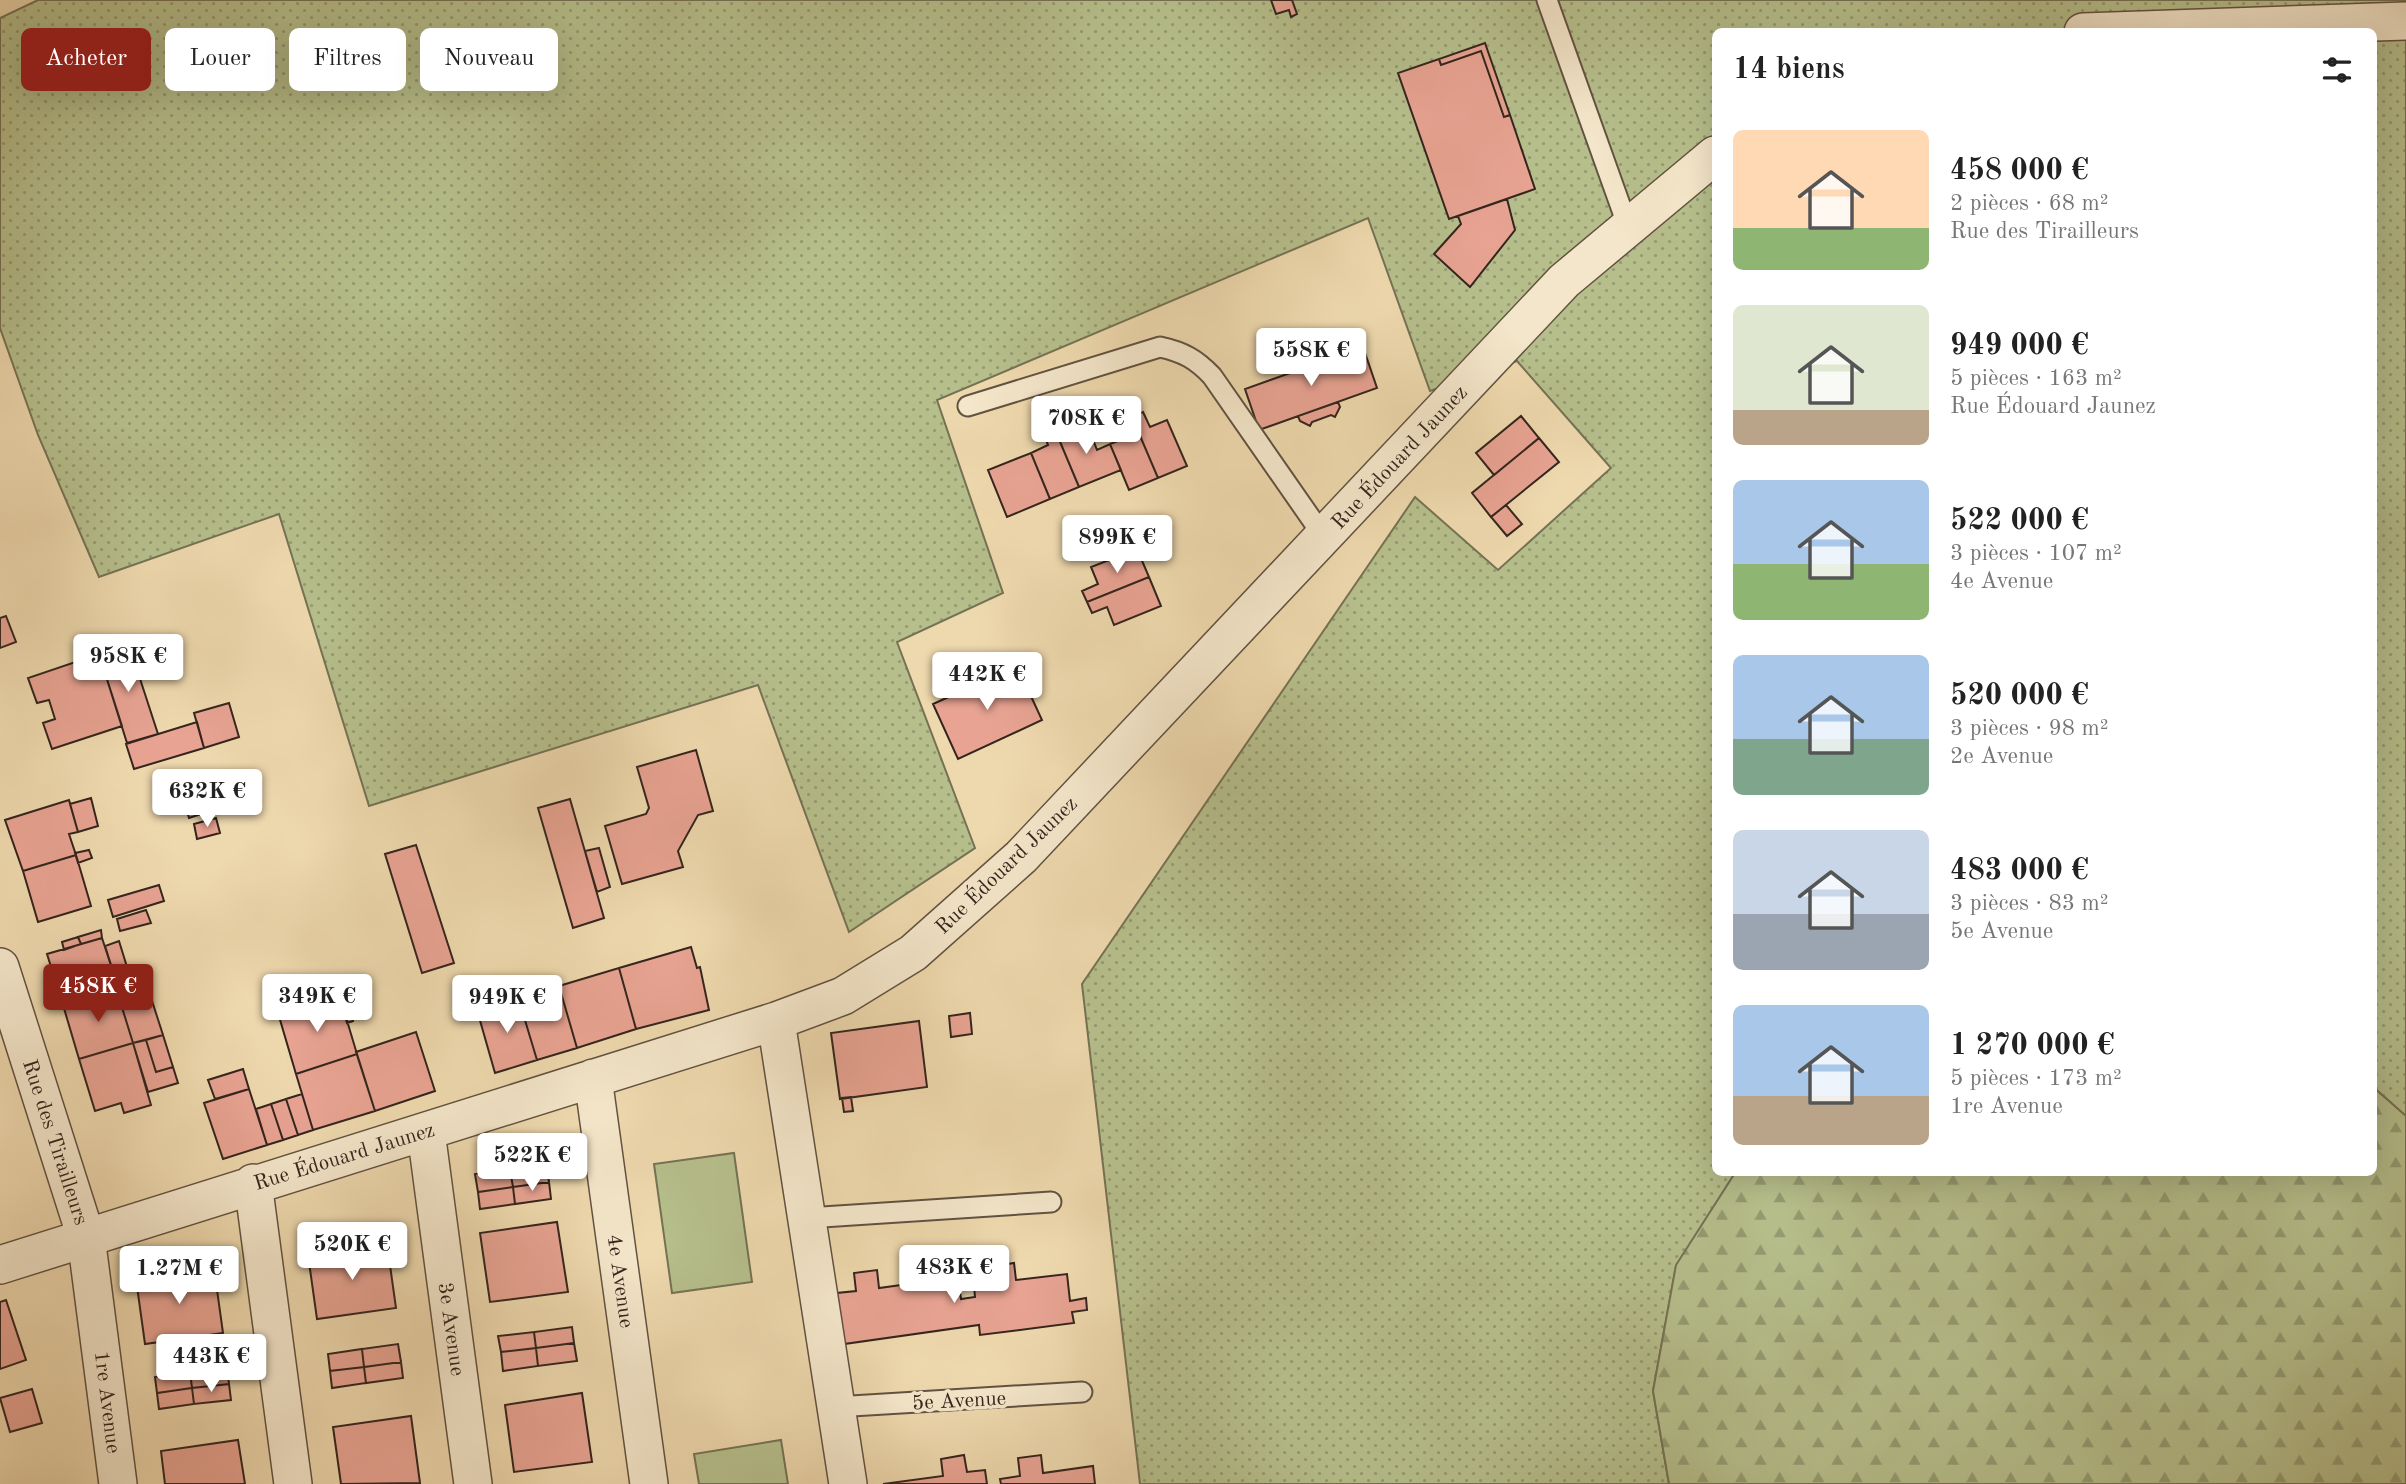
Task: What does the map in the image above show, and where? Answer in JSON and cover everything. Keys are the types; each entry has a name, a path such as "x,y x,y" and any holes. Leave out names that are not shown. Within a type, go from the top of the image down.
{"street":[{"path":"2200,28 2406,21"},
{"name":"Rue Édouard Jaunez","path":"0,1265 253,1183 426,1132 776,1021 843,996 913,953 1021,858 1564,281 1712,157"},
{"name":"Rue des Tirailleurs","path":"0,967 86,1237"},
{"path":"776,1021 848,1484"},
{"name":"4e Avenue","path":"593,1078 649,1484"},
{"name":"3e Avenue","path":"426,1132 473,1484"},
{"path":"253,1183 293,1484"},
{"name":"1re Avenue","path":"86,1237 118,1484"}],"lane":[{"path":"1548,0 1628,227"},
{"path":"968,406 1160,347 1180,351 1197,360 1212,376 1324,537"},
{"path":"807,1218 1051,1202"},
{"name":"5e Avenue","path":"835,1407 1082,1392"}],"green space":[{"path":"38,0 2406,0 2406,1116 2377,1091 2377,28 1712,28 1712,1176 1733,1176 1676,1266 1653,1391 1669,1484 1140,1484 1082,984 1415,497 1498,570 1611,468 1517,361 1430,391 1368,218 937,400 1003,593 897,642 975,848 849,932 758,685 369,806 279,514 99,577 38,435 0,328 0,18"},
{"path":"2377,1091 2406,1116 2406,1484 1669,1484 1653,1391 1676,1265 1733,1176 2377,1176"},
{"path":"734,1153 752,1282 672,1293 654,1164"},
{"path":"781,1440 788,1484 699,1484 694,1454"}],"building":[{"path":"1271,0 1292,0 1297,14 1291,17 1289,10 1276,14"},
{"path":"1485,43 1510,115 1504,117 1481,51 1441,65 1439,59"},
{"path":"1481,51 1504,117 1510,115 1535,189 1449,219 1398,73 1439,59 1441,65"},
{"path":"1507,199 1515,230 1470,287 1434,254 1461,224 1458,216"},
{"path":"1363,347 1377,388 1259,430 1245,389"},
{"path":"1314,357 1316,363 1291,373 1289,366"},
{"path":"1338,402 1340,407 1335,417 1331,415 1312,422 1310,426 1300,421 1298,416"},
{"path":"1143,412 1150,427 1167,420 1187,466 1158,478 1132,417"},
{"path":"1521,416 1539,438 1494,475 1476,453"},
{"path":"1132,417 1158,478 1129,490 1110,444 1128,437 1121,421"},
{"path":"1064,421 1071,436 1089,429 1097,450 1110,444 1121,470 1079,487 1053,425"},
{"path":"1053,425 1079,487 1050,499 1031,453 1048,445 1042,430"},
{"path":"1539,438 1559,462 1491,517 1472,493"},
{"path":"1031,453 1050,499 1007,517 988,470"},
{"path":"1506,505 1522,524 1507,536 1491,517"},
{"path":"1137,549 1149,577 1087,602 1082,591 1098,584 1091,567"},
{"path":"1149,577 1161,606 1114,625 1107,607 1092,613 1087,602"},
{"path":"6,616 16,642 0,648 0,618"},
{"path":"129,645 158,734 127,743 99,654"},
{"path":"99,654 122,726 52,749 43,723 55,719 49,700 37,703 28,678"},
{"path":"1017,666 1042,720 958,759 933,704"},
{"path":"229,703 239,737 204,748 194,713"},
{"path":"197,722 204,748 134,769 126,744"},
{"path":"696,750 713,811 698,815 678,851 683,867 622,884 605,826 646,814 649,808 637,767"},
{"path":"202,785 210,811 189,818 181,791"},
{"path":"91,798 98,826 78,832 70,804"},
{"path":"570,799 604,918 573,928 538,808"},
{"path":"69,800 78,832 69,834 76,855 23,871 5,820"},
{"path":"216,818 220,833 197,839 194,824"},
{"path":"416,845 454,963 422,973 385,854"},
{"path":"599,848 610,887 597,892 585,851"},
{"path":"89,850 92,858 78,863 75,853"},
{"path":"76,855 91,906 38,922 23,871"},
{"path":"159,885 164,901 113,917 108,900"},
{"path":"146,910 151,923 120,931 117,919"},
{"path":"101,930 102,938 81,944 78,937"},
{"path":"78,937 81,944 64,950 62,942"},
{"path":"102,938 118,987 63,1005 47,954"},
{"path":"119,941 132,983 118,987 105,946"},
{"path":"691,947 697,968 700,967 709,1010 636,1029 619,968"},
{"path":"619,968 636,1029 577,1048 559,986"},
{"path":"145,979 163,1035 133,1043 116,988"},
{"path":"334,980 338,994 327,997 322,984"},
{"path":"559,986 577,1048 537,1060 518,997"},
{"path":"116,988 133,1043 79,1059 63,1005"},
{"path":"349,992 355,1011 350,1012 353,1021 347,1023 339,994"},
{"path":"339,994 357,1054 296,1074 278,1013"},
{"path":"518,997 537,1060 495,1073 477,1010"},
{"path":"970,1013 972,1034 951,1037 949,1016"},
{"path":"919,1021 927,1087 840,1099 831,1033"},
{"path":"416,1032 435,1091 375,1111 356,1052"},
{"path":"163,1035 173,1067 156,1072 146,1040"},
{"path":"146,1040 156,1072 173,1067 178,1083 148,1092 133,1043"},
{"path":"133,1043 151,1105 124,1113 121,1103 95,1111 79,1059"},
{"path":"357,1054 375,1111 313,1130 296,1074"},
{"path":"243,1069 249,1089 215,1099 208,1080"},
{"path":"249,1089 267,1145 223,1159 204,1103"},
{"path":"302,1094 313,1130 298,1135 286,1099"},
{"path":"851,1097 853,1111 844,1112 842,1098"},
{"path":"286,1099 298,1135 283,1140 271,1104"},
{"path":"271,1104 283,1140 267,1145 256,1109"},
{"path":"546,1164 549,1182 513,1187 510,1170"},
{"path":"510,1170 513,1187 478,1192 475,1174"},
{"path":"549,1182 551,1199 515,1204 513,1187"},
{"path":"513,1187 515,1204 480,1209 478,1192"},
{"path":"557,1222 568,1292 490,1302 480,1233"},
{"path":"387,1244 396,1308 317,1319 308,1255"},
{"path":"936,1262 938,1280 958,1278 961,1299 975,1297 974,1286 991,1284 989,1267 1014,1263 1016,1280 1067,1274 1070,1301 1086,1298 1087,1310 1072,1312 1074,1323 980,1335 979,1325 844,1344 837,1293 856,1291 854,1273 877,1270 879,1288 916,1283 913,1265"},
{"path":"214,1268 223,1333 145,1344 136,1279"},
{"path":"6,1300 26,1360 0,1369 0,1302"},
{"path":"572,1327 574,1343 536,1348 534,1332"},
{"path":"534,1332 536,1348 501,1352 498,1336"},
{"path":"574,1343 577,1361 538,1366 536,1348"},
{"path":"398,1344 401,1362 364,1367 362,1349"},
{"path":"536,1348 538,1366 503,1371 501,1352"},
{"path":"362,1349 364,1367 330,1371 328,1354"},
{"path":"401,1362 403,1378 366,1383 364,1367"},
{"path":"364,1367 366,1383 332,1388 330,1371"},
{"path":"227,1368 229,1384 192,1388 190,1372"},
{"path":"190,1372 192,1388 157,1393 155,1377"},
{"path":"229,1384 231,1400 194,1404 192,1388"},
{"path":"192,1388 194,1404 159,1409 157,1393"},
{"path":"32,1389 42,1423 10,1432 0,1398"},
{"path":"582,1393 592,1462 514,1472 505,1405"},
{"path":"411,1416 420,1483 341,1484 333,1427"},
{"path":"238,1440 245,1484 165,1484 161,1451"},
{"path":"964,1455 967,1472 985,1470 987,1484 883,1484 943,1476 941,1459"},
{"path":"1041,1455 1043,1473 1093,1466 1095,1484 1001,1484 1000,1479 1020,1476 1018,1458"}]}
